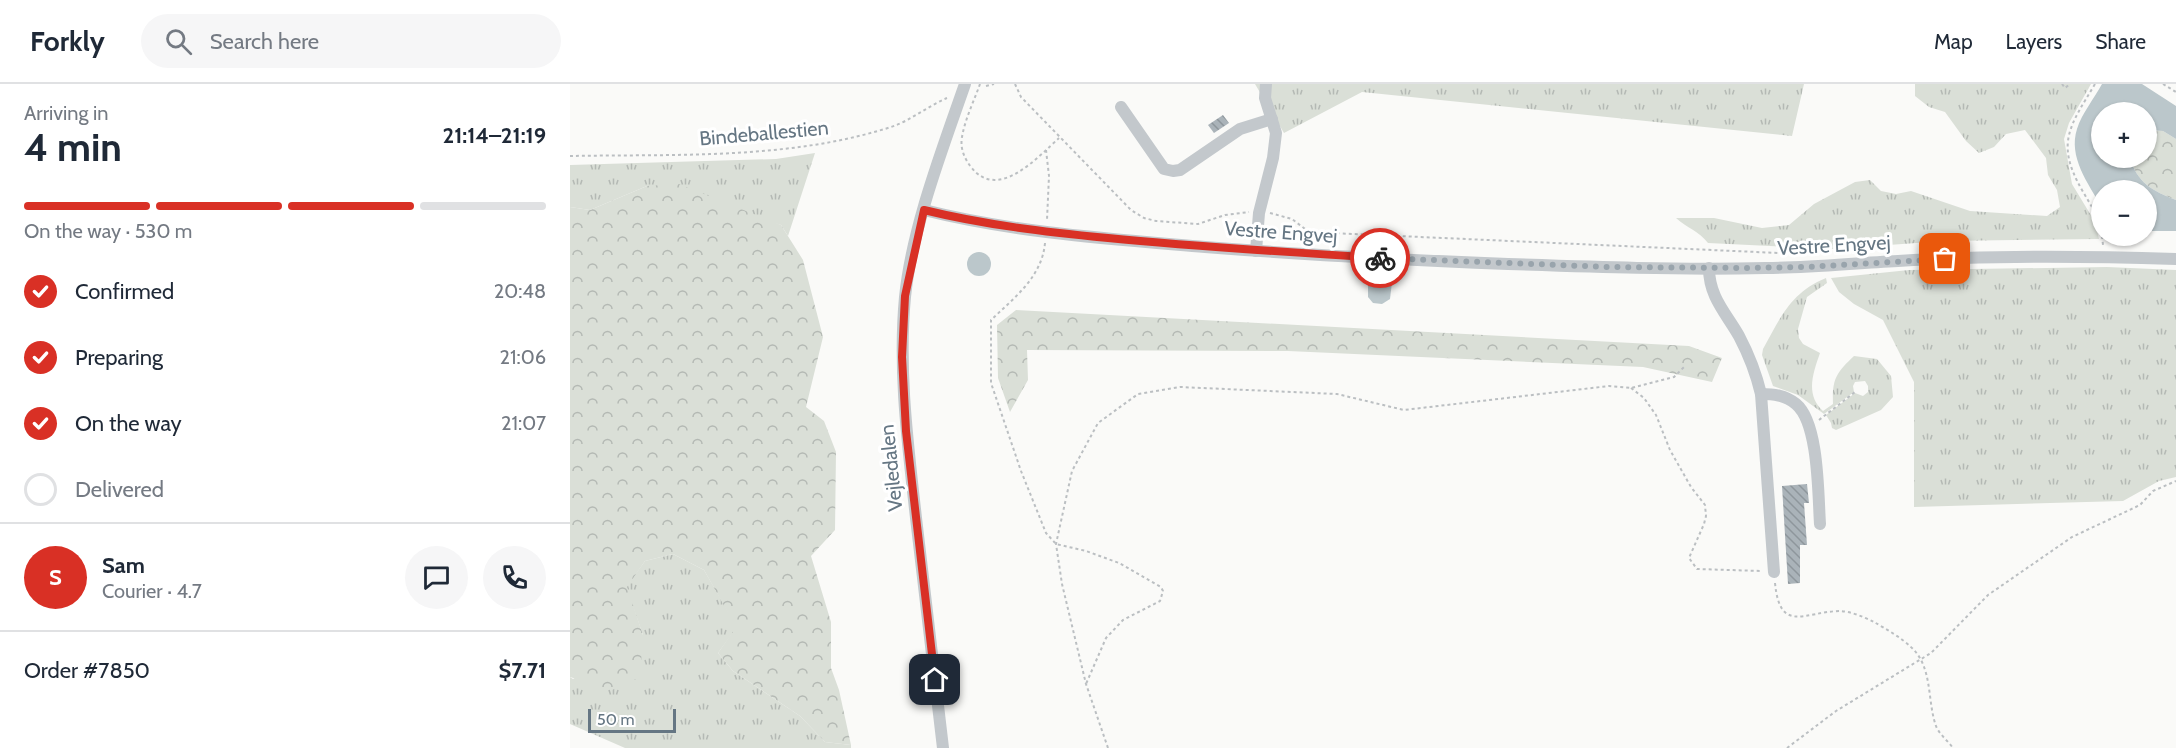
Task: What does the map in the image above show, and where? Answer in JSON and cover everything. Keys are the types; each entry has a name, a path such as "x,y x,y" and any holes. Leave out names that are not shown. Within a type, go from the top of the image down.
{"street":[{"name":"Vejledalen","path":"943,748 906,431 902,357 905,296 924,210 965,84"},
{"path":"1256,251 1259,213 1273,158 1276,133 1265,98 1266,84"},
{"path":"1121,107 1164,168 1173,171 1180,171 1240,129 1272,119"},
{"name":"Vestre Engvej","path":"924,210 983,223 1046,232 1256,251 1403,260 1709,268 1807,267 2014,257 2176,260"},
{"path":"1709,268 1712,293 1738,334 1755,369 1761,394 1774,572"},
{"path":"1761,394 1774,394 1797,404 1811,431 1815,451 1820,524"}],"path":[{"path":"980,84 962,138 962,151 972,170 988,178 1010,178 1060,137"},
{"path":"986,86 994,84"},
{"path":"1016,84 1021,97 1131,210 1144,218 1156,221 1198,224 1243,212 1279,214 1292,219 1309,231 1805,254"},
{"path":"2062,84 2065,88 2070,84"},
{"path":"2091,206 2074,177 2068,156 2067,140 2071,125 2095,84"},
{"path":"2163,84 2176,92"},
{"name":"Bindeballestien","path":"570,156 766,151 831,142 893,127 951,96"},
{"path":"1046,150 1049,176 1044,253 1040,266 1026,285 991,320 991,383 1021,471 1046,533 1056,544 1086,551 1119,563 1161,587 1163,591 1160,602 1123,620 1106,638 1086,684"},
{"path":"1108,748 1086,684 1062,584 1056,544 1072,471 1098,423 1138,394 1180,387 1337,394 1404,410 1609,386 1631,388 1674,377 1684,367"},
{"path":"1631,388 1644,398 1656,415 1670,450 1691,487 1705,505 1704,524 1689,558 1693,565 1697,569 1774,572 1777,599 1782,611 1792,616 1839,611 1851,613 1873,622 1912,648 1921,660 1928,681 1931,709 1937,729 1953,748"},
{"path":"1815,422 1855,392"},
{"path":"1787,748 1836,711 1931,653 1988,595 2072,537 2140,505 2153,491 2176,481"}],"green space":[{"path":"1255,84 1804,84 1792,136 1362,92 1284,133"},
{"path":"1915,84 2091,84 2069,123 2064,139 2072,184 2091,215 2091,239 1944,241 1833,249 1708,243 1701,235 1676,218 1714,218 1762,228 1789,225 1814,204 1855,182 1870,180 1881,191 1896,194 1911,191 1970,211 2047,216 2060,207 2057,190 2048,175 2046,158 2025,130 2006,134 1994,147 1979,153 1966,141 1945,112 1929,107 1915,96"},
{"path":"2157,131 2163,131 2176,139 2176,200 2157,191 2157,180 2142,180 2134,168 2157,168"},
{"path":"815,153 788,236 781,225 647,186 590,210 570,207 570,165 776,159"},
{"path":"679,184 781,225 803,260 823,337 806,407 824,421 836,452 835,530 811,556 831,622 831,668 839,690 851,745 825,742 800,716 733,671 718,653 736,627 704,570 673,554 645,561 627,587 643,635 640,677 612,690 570,677 570,207 590,210 647,186"},
{"path":"2107,267 2176,270 2176,477 2159,481 2123,501 1914,507 1914,382 1883,320 1854,304 1839,292 1831,278 1909,270"},
{"path":"1826,278 1827,283 1807,297 1798,329 1799,338 1803,344 1820,353 1812,384 1817,405 1823,411 1833,404 1836,377 1854,356 1877,359 1891,376 1893,397 1881,410 1836,430 1832,428 1826,415 1855,393 1863,396 1868,392 1865,381 1855,382 1854,392 1824,414 1798,395 1773,386 1762,355 1763,349 1788,307 1804,291"},
{"path":"1016,310 1689,346 1722,358 1712,382 1643,367 1288,351 1027,350 1028,380 1010,412 998,378 997,325"},
{"path":"673,554 704,570 737,627 718,653 733,671 800,716 825,742 851,745 851,748 625,748 570,724 570,677 573,679 643,635 626,587 645,561"}],"shaded area":[{"path":"2102,84 2142,84 2176,106 2176,139 2163,131 2157,131 2157,102 2091,102"},
{"path":"2091,102 2091,168 2134,168 2142,180 2091,180 2091,189 2077,160 2075,150 2077,129"},
{"path":"2157,191 2176,200 2176,231 2157,231"},
{"path":"979,252 988,255 991,264 988,273 979,276 970,273 967,264 970,255"},
{"path":"1385,276 1392,282 1390,299 1382,304 1373,303 1368,297 1368,281 1371,277"}],"building":[{"path":"1223,115 1229,123 1214,133 1208,125"},
{"path":"1807,484 1809,503 1804,503 1807,545 1800,545 1800,583 1788,584 1782,486"}],"way so far":[{"path":"1380,258 1609,267 1745,268 1840,266 1945,259"}],"route":[{"path":"935,680 906,431 902,357 905,296 924,210 983,223 1046,232 1256,251 1380,258"}]}
